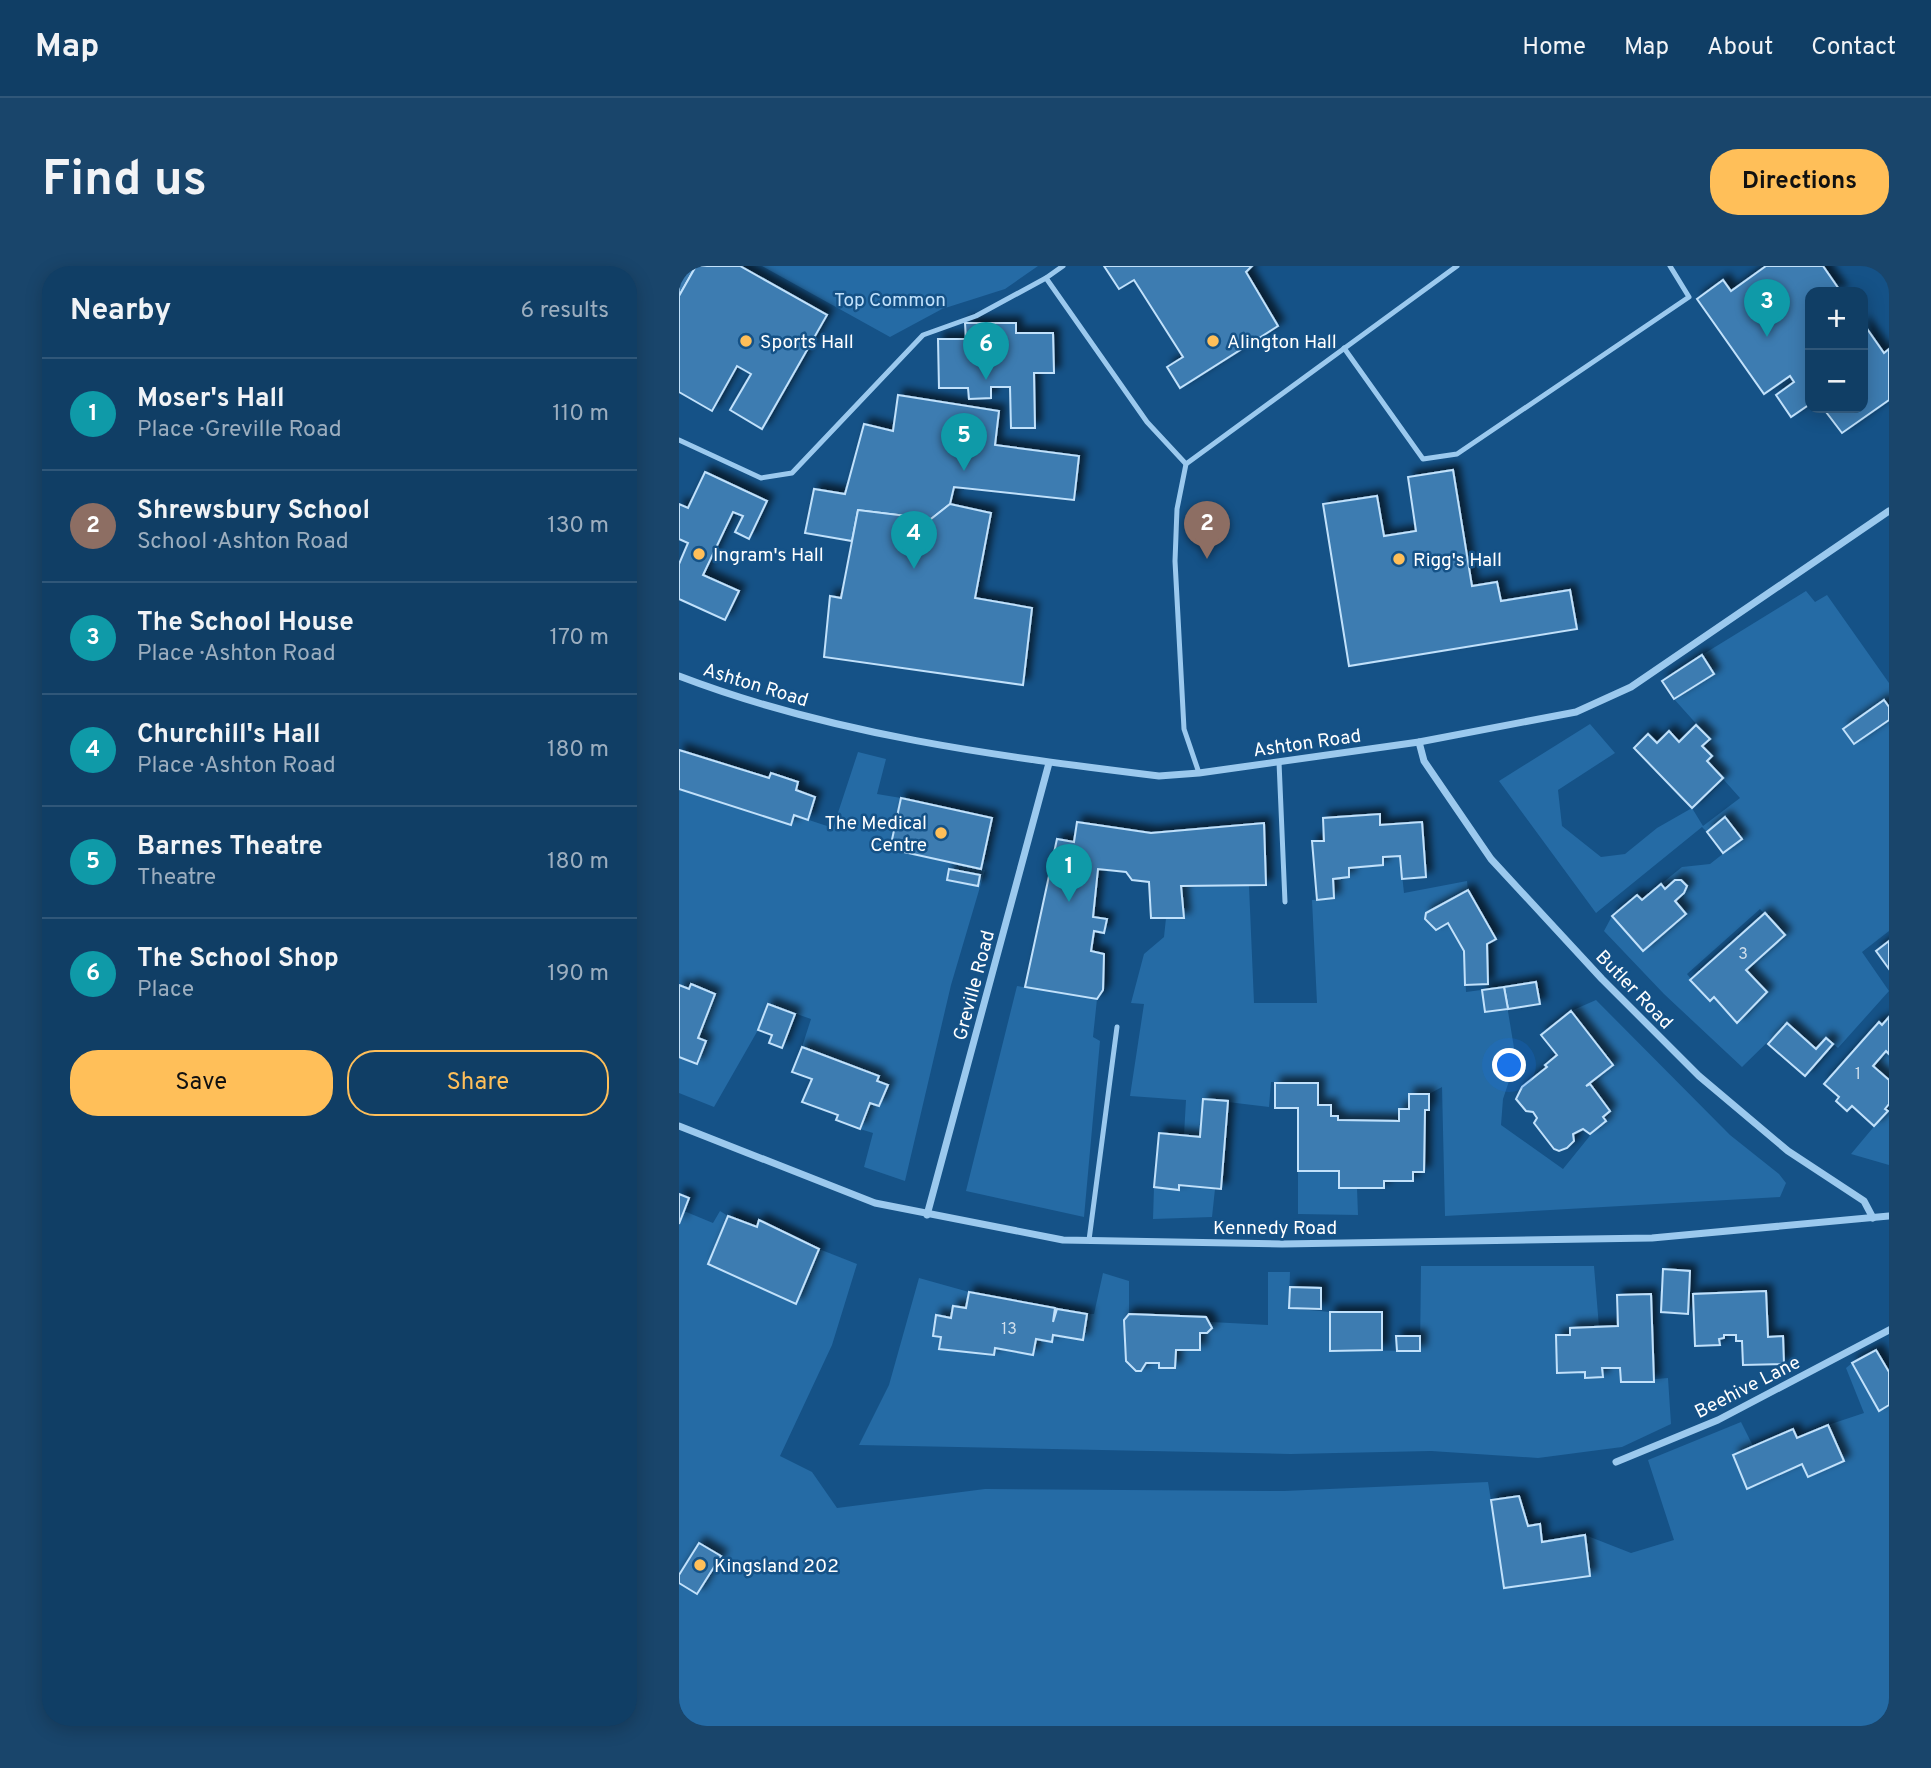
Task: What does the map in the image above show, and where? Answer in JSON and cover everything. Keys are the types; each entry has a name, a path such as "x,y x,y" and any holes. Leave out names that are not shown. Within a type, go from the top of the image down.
{"street":[{"name":"Ashton Road","path":"679,676 730,696 889,737 1049,763 1159,776 1199,774 1419,742 1576,712 1631,687 1889,511"},
{"name":"Butler Road","path":"1419,742 1424,761 1491,859 1602,979 1699,1076 1788,1151 1864,1201 1873,1218"},
{"name":"Greville Road","path":"927,1216 1049,763"},
{"name":"Kennedy Road","path":"679,1126 874,1203 927,1216 1063,1240 1282,1244 1652,1238 1889,1216"},
{"name":"Beehive Lane","path":"1616,1462 1718,1420 1889,1330"}],"lane":[{"path":"679,440 761,478 792,473 923,335 976,316 1063,266"},
{"path":"1199,774 1184,729 1175,561 1177,509 1186,464 1457,266"},
{"path":"1344,348 1423,459 1457,454 1689,297 1670,266"},
{"path":"1045,278 1147,422 1186,464"},
{"path":"1279,762 1285,902"},
{"path":"1089,1240 1117,1027"}],"green space":[{"name":"Top Common","path":"762,266 1038,266 1005,289 942,309 890,337"},
{"path":"1806,591 1815,602 1827,595 1889,683 1889,931 1862,952 1889,991 1838,1048 1826,1038 1816,1049 1787,1023 1742,1067 1664,994 1604,931 1612,916 1643,951 1686,914 1675,901 1684,893 1686,885 1675,880 1665,889 1661,884 1682,867 1710,864 1742,839 1726,817 1707,832 1702,827 1596,913 1499,781 1590,724 1615,753 1558,790 1562,826 1601,857 1625,854 1657,828 1692,808 1703,826 1740,798 1707,761 1712,756 1702,746 1709,738 1674,699 1714,674 1702,655","holes":["1760,909 1784,935 1746,970 1766,992 1737,1023 1714,997 1709,1001 1687,974"]},
{"path":"858,752 886,759 877,794 901,798 890,848 985,870 951,985 905,1181 864,1167 873,1133 860,1129 870,1103 880,1106 887,1085 877,1081 879,1076 802,1047 811,1019 768,1004 758,1030 714,1107 679,1093 679,1057 698,1063 706,1042 698,1038 715,994 691,985 689,989 679,985 679,789 791,824 794,815 833,828"},
{"path":"1400,856 1404,893 1467,881 1468,890 1426,913 1425,919 1436,930 1448,923 1464,951 1466,992 1504,987 1516,1060 1503,1099 1501,1125 1563,1169 1610,1111 1590,1085 1586,1086 1613,1065 1571,1011 1596,1000 1730,1135 1779,1174 1786,1183 1780,1197 1445,1216 1442,1087 1429,1094 1409,1094 1409,1109 1399,1109 1399,1121 1338,1120 1337,1116 1331,1116 1331,1106 1318,1105 1318,1083 1271,1082 1269,1107 1203,1099 1200,1137 1184,1135 1186,1100 1130,1096 1144,1004 1131,1003 1144,954 1164,937 1166,918 1184,918 1181,886 1249,886 1254,1003 1317,1003 1312,900 1334,898 1333,879 1349,877 1349,868 1383,865 1383,857"},
{"path":"1017,986 1097,999 1093,1037 1100,1041 1084,1217 966,1191"},
{"path":"1886,1051 1889,1054 1889,1080 1873,1066"},
{"path":"1889,1104 1889,1165 1851,1154 1887,1111 1885,1109"},
{"path":"1298,1171 1339,1171 1357,1188 1358,1215 1298,1214"},
{"path":"1179,1185 1215,1189 1212,1217 1153,1219 1154,1187 1178,1190"},
{"path":"684,1211 713,1223 720,1211 728,1216 708,1264 795,1304 819,1249 857,1264 832,1345 780,1456 812,1472 837,1508 985,1489 1284,1491 1488,1482 1505,1588 1590,1576 1585,1535 1631,1553 1674,1540 1648,1460 1741,1422 1753,1446 1733,1456 1747,1489 1802,1464 1809,1477 1844,1461 1828,1425 1864,1413 1846,1368 1852,1363 1879,1411 1889,1405 1889,1726 679,1726 679,1224"},
{"path":"1421,1266 1594,1266 1599,1327 1571,1328 1570,1335 1556,1335 1585,1372 1586,1378 1602,1377 1602,1368 1620,1368 1621,1382 1668,1378 1671,1424 1622,1447 1538,1458 1431,1451 1290,1454 859,1445 889,1385 919,1278 969,1292 966,1308 951,1318 936,1316 933,1335 941,1337 939,1349 994,1355 995,1348 1036,1339 1051,1342 1053,1335 1082,1340 1087,1314 1094,1314 1103,1273 1129,1281 1129,1314 1124,1320 1126,1361 1136,1371 1141,1371 1146,1363 1159,1363 1159,1368 1175,1368 1176,1350 1200,1350 1200,1333 1207,1333 1212,1329 1211,1322 1268,1325 1268,1272 1290,1272 1289,1308 1330,1312 1330,1350 1420,1351"}],"building":[{"path":"679,266 696,266 679,296"},
{"name":"Sports Hall","path":"696,266 740,266 827,315 762,429 730,410 751,374 737,366 712,411 679,392 679,296"},
{"name":"Alington Hall","path":"1104,266 1252,266 1246,272 1278,326 1180,388 1167,367 1183,357 1134,280 1119,289"},
{"path":"1766,266 1823,266 1838,287 1805,287 1805,407 1791,417 1776,395 1794,382 1790,376 1764,394 1697,299 1723,280 1731,291"},
{"path":"965,323 1016,323 1016,333 1053,333 1054,373 1034,373 1035,428 1011,428 1010,387 991,387 991,398 969,399 968,388 939,388 938,339 966,339"},
{"path":"1868,330 1884,353 1889,349 1889,400 1842,433 1827,413 1868,413"},
{"path":"898,395 999,411 995,445 1079,456 1074,500 954,487 950,504 931,519 858,510 852,541 805,533 814,489 845,494 864,424 893,431"},
{"name":"Rigg's Hall","path":"1453,470 1472,586 1497,582 1501,601 1570,590 1577,629 1349,666 1323,504 1377,496 1384,536 1416,531 1408,477"},
{"name":"Ingram's Hall","path":"705,472 767,501 749,539 735,532 743,516 733,512 703,575 739,591 725,620 679,599 679,564 688,543 679,539 679,504 688,508"},
{"path":"950,504 991,513 975,598 1032,608 1023,685 824,657 830,596 841,598 858,510 931,519"},
{"path":"1702,655 1714,674 1674,699 1662,681"},
{"path":"1884,700 1889,707 1889,720 1854,744 1843,729"},
{"path":"1696,725 1710,739 1702,746 1712,756 1707,761 1723,778 1692,808 1634,748 1648,734 1657,743 1669,731 1679,742"},
{"path":"679,750 769,778 771,773 798,782 796,790 815,797 808,820 794,815 791,825 679,789"},
{"name":"The Medical Centre","path":"901,798 992,818 981,869 890,849"},
{"path":"1380,814 1380,825 1422,822 1426,877 1402,879 1400,856 1383,857 1383,865 1349,868 1349,877 1333,879 1334,898 1317,900 1312,841 1324,841 1323,818"},
{"path":"1725,817 1742,839 1723,853 1707,832"},
{"path":"1077,822 1151,833 1264,823 1266,885 1181,886 1184,918 1151,918 1149,882 1132,880 1126,872 1098,869 1093,917 1107,919 1104,933 1094,931 1091,951 1104,954 1103,990 1097,999 1025,987 1057,839 1074,842"},
{"path":"949,869 980,875 978,886 947,880"},
{"path":"1675,880 1681,880 1687,886 1675,901 1686,914 1643,951 1612,916 1637,895 1642,900 1661,884 1665,889"},
{"path":"1468,890 1496,939 1487,944 1488,984 1465,985 1464,951 1448,923 1436,930 1425,919 1426,913"},
{"path":"1765,913 1785,935 1746,970 1767,992 1737,1023 1714,997 1710,1001 1690,980"},
{"path":"1889,941 1889,969 1876,951"},
{"path":"1536,982 1540,1004 1508,1009 1504,987"},
{"path":"691,984 715,994 698,1038 706,1041 697,1064 679,1057 679,985 689,989"},
{"path":"1504,987 1508,1009 1485,1012 1482,990"},
{"path":"768,1004 795,1014 782,1048 769,1043 772,1035 758,1030"},
{"path":"1571,1011 1613,1065 1586,1086 1590,1084 1610,1111 1603,1117 1606,1121 1590,1134 1583,1129 1573,1134 1574,1141 1559,1151 1554,1149 1534,1123 1537,1118 1533,1112 1526,1111 1516,1099 1522,1087 1547,1067 1545,1065 1557,1055 1541,1035"},
{"path":"1889,1017 1889,1054 1886,1051 1873,1066 1889,1080 1889,1104 1885,1109 1888,1111 1874,1126 1852,1106 1847,1111 1836,1101 1839,1097 1824,1084 1879,1022 1882,1025"},
{"path":"1787,1023 1816,1049 1826,1038 1833,1044 1805,1076 1768,1044"},
{"path":"802,1047 879,1076 877,1081 888,1085 879,1106 870,1103 860,1129 836,1120 838,1115 802,1102 812,1079 792,1072"},
{"path":"1275,1083 1318,1083 1318,1105 1331,1105 1331,1116 1338,1116 1338,1120 1399,1121 1399,1109 1409,1109 1409,1094 1429,1094 1429,1110 1425,1110 1424,1172 1413,1172 1413,1181 1384,1181 1384,1188 1339,1188 1339,1171 1298,1171 1298,1108 1275,1108"},
{"path":"1203,1099 1228,1101 1221,1189 1179,1185 1179,1190 1154,1187 1159,1133 1200,1137"},
{"path":"679,1194 689,1198 679,1224"},
{"path":"728,1216 757,1227 759,1220 819,1249 796,1304 708,1264"},
{"path":"1663,1269 1690,1271 1688,1314 1661,1312"},
{"path":"1290,1287 1321,1288 1321,1309 1289,1308"},
{"path":"1766,1291 1768,1337 1783,1336 1784,1364 1743,1365 1742,1341 1736,1341 1736,1335 1724,1335 1724,1338 1719,1339 1720,1345 1695,1346 1693,1294"},
{"path":"969,1292 1055,1308 1053,1322 1057,1309 1087,1314 1083,1340 1053,1335 1052,1342 1036,1339 1033,1355 995,1348 994,1355 939,1349 941,1337 933,1336 936,1315 951,1318 953,1306 966,1308"},
{"path":"1651,1294 1654,1382 1621,1382 1620,1368 1602,1368 1603,1377 1585,1378 1585,1372 1557,1373 1556,1335 1570,1335 1570,1328 1618,1326 1617,1295"},
{"path":"1330,1312 1382,1312 1382,1350 1330,1351"},
{"path":"1129,1314 1206,1317 1212,1328 1207,1333 1200,1333 1200,1350 1176,1350 1175,1368 1159,1368 1159,1363 1146,1363 1141,1371 1136,1371 1126,1361 1124,1320"},
{"path":"1396,1336 1420,1336 1420,1351 1397,1351"},
{"path":"1876,1350 1889,1372 1889,1405 1879,1411 1852,1363"},
{"path":"1828,1425 1844,1461 1808,1477 1802,1464 1747,1489 1733,1455 1793,1429 1797,1438"},
{"path":"1519,1496 1528,1526 1540,1524 1542,1542 1585,1535 1590,1576 1504,1588 1491,1500"},
{"name":"Kingsland 202","path":"699,1543 721,1556 697,1594 679,1583 679,1575"}],"place":[{"name":"The School House","path":"1767,337"},
{"name":"Sports Hall","path":"746,341"},
{"name":"Alington Hall","path":"1213,341"},
{"name":"The School Shop","path":"986,380"},
{"name":"Barnes Theatre","path":"964,471"},
{"name":"Ingram's Hall","path":"699,554"},
{"name":"Shrewsbury School","path":"1207,559"},
{"name":"Rigg's Hall","path":"1399,559"},
{"name":"Churchill's Hall","path":"914,569"},
{"name":"The Medical Centre","path":"941,833"},
{"name":"Moser's Hall","path":"1069,902"},
{"name":"Kingsland 202","path":"700,1565"}]}
